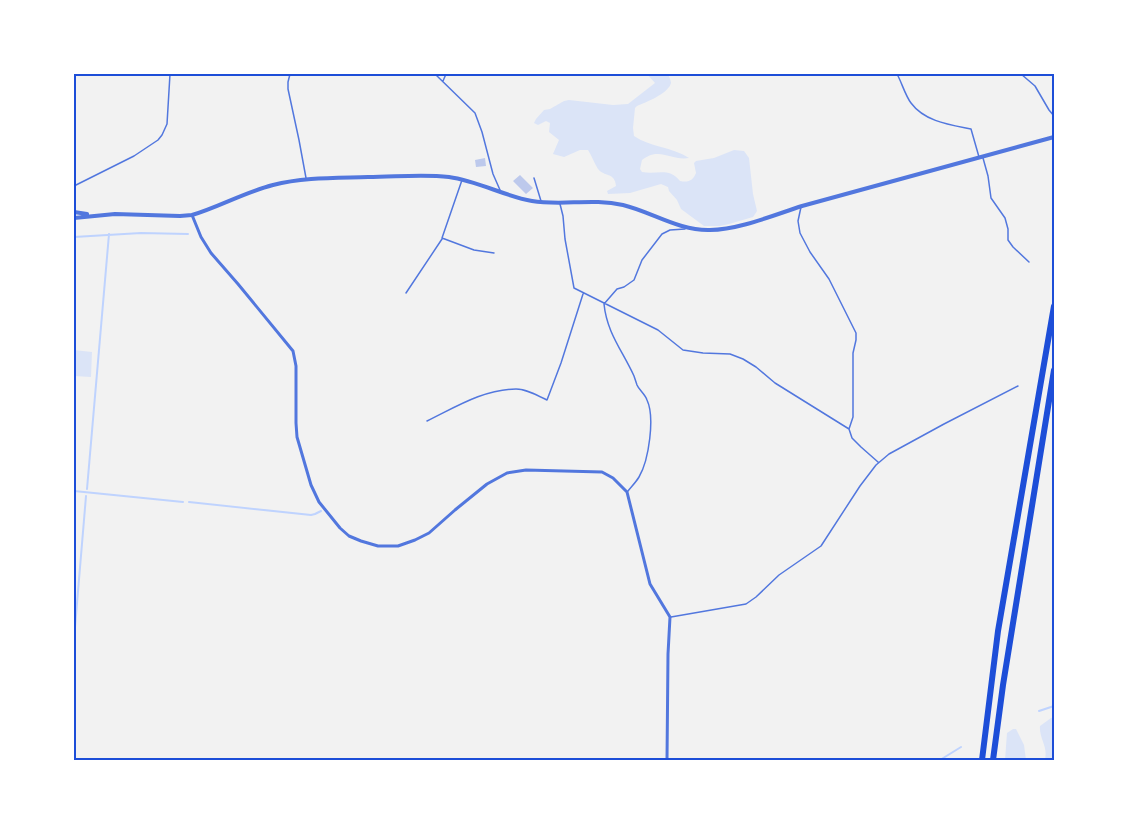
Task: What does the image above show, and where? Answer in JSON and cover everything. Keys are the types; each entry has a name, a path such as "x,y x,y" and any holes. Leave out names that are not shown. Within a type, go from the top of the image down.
{"highway":[{"path":"982,760 998,631 1054,306"},
{"path":"993,760 1002,685 1054,370"}],"street":[{"path":"74,218 131,213 180,216 192,214 270,186 306,179 420,176 462,179 524,199 541,202 590,201 623,206 692,228 711,230 763,219 802,206 1054,137"},
{"path":"74,212 94,215"},
{"path":"192,214 201,237 211,253 293,351 296,366 297,437 310,485 319,502 349,536 378,546 398,546 415,540 429,533 487,484 507,473 526,470 602,472 613,478 627,492 650,584 670,617 667,760"}],"lane":[{"path":"74,186 134,156 158,140 167,124 170,74"},
{"path":"290,74 288,89 306,179"},
{"path":"435,74 475,113 500,190"},
{"path":"443,82 446,74"},
{"path":"897,74 907,97 915,108 943,123 971,129 988,176 991,198 1005,218 1008,240 1012,248 1029,262"},
{"path":"1021,74 1039,91 1054,116"},
{"path":"534,178 541,202"},
{"path":"406,293 442,238 462,179"},
{"path":"560,203 574,288 658,330 683,350 730,354 743,358 776,383 849,429"},
{"path":"802,206 798,221 800,233 810,252 830,279 856,333 853,353 853,417 849,429 852,438 879,463"},
{"path":"604,304 617,290 634,280 642,260 662,234 670,230 692,228"},
{"path":"442,238 474,250 494,253"},
{"path":"427,421 486,393 517,388 547,400 583,293"},
{"path":"604,304 610,330 637,386 647,398 650,410 652,428 648,450 640,475 627,492"},
{"path":"670,617 746,604 779,575 821,546 860,486 889,454 1018,386"}],"shaded area":[{"path":"647,74 668,74 671,83 661,94 635,108 634,136 689,158 654,154 642,160 640,169 642,172 667,173 680,181 688,181 696,173 694,163 696,161 714,158 734,150 744,151 749,158 757,211 753,217 720,226 704,226 681,209 668,187 661,184 630,193 608,194 607,191 616,186 614,179 598,169 588,150 580,150 564,157 553,154 559,140 549,132 550,123 546,121 538,125 534,123 544,110 564,101 628,104 655,83"},
{"path":"74,350 92,352 91,377 74,376"},
{"path":"1054,717 1054,760 1045,760 1040,726"},
{"path":"1016,729 1024,745 1026,760 1005,760 1007,733"}],"building":[{"path":"485,158 486,166 476,167 475,160"},
{"path":"520,175 533,188 526,194 513,181"}],"waterway":[{"path":"74,237 141,233 188,234"},
{"path":"87,489 109,234"},
{"path":"74,491 183,502"},
{"path":"74,639 86,496"},
{"path":"189,502 311,515 321,511"},
{"path":"1039,711 1054,706"},
{"path":"940,760 961,747"}]}
